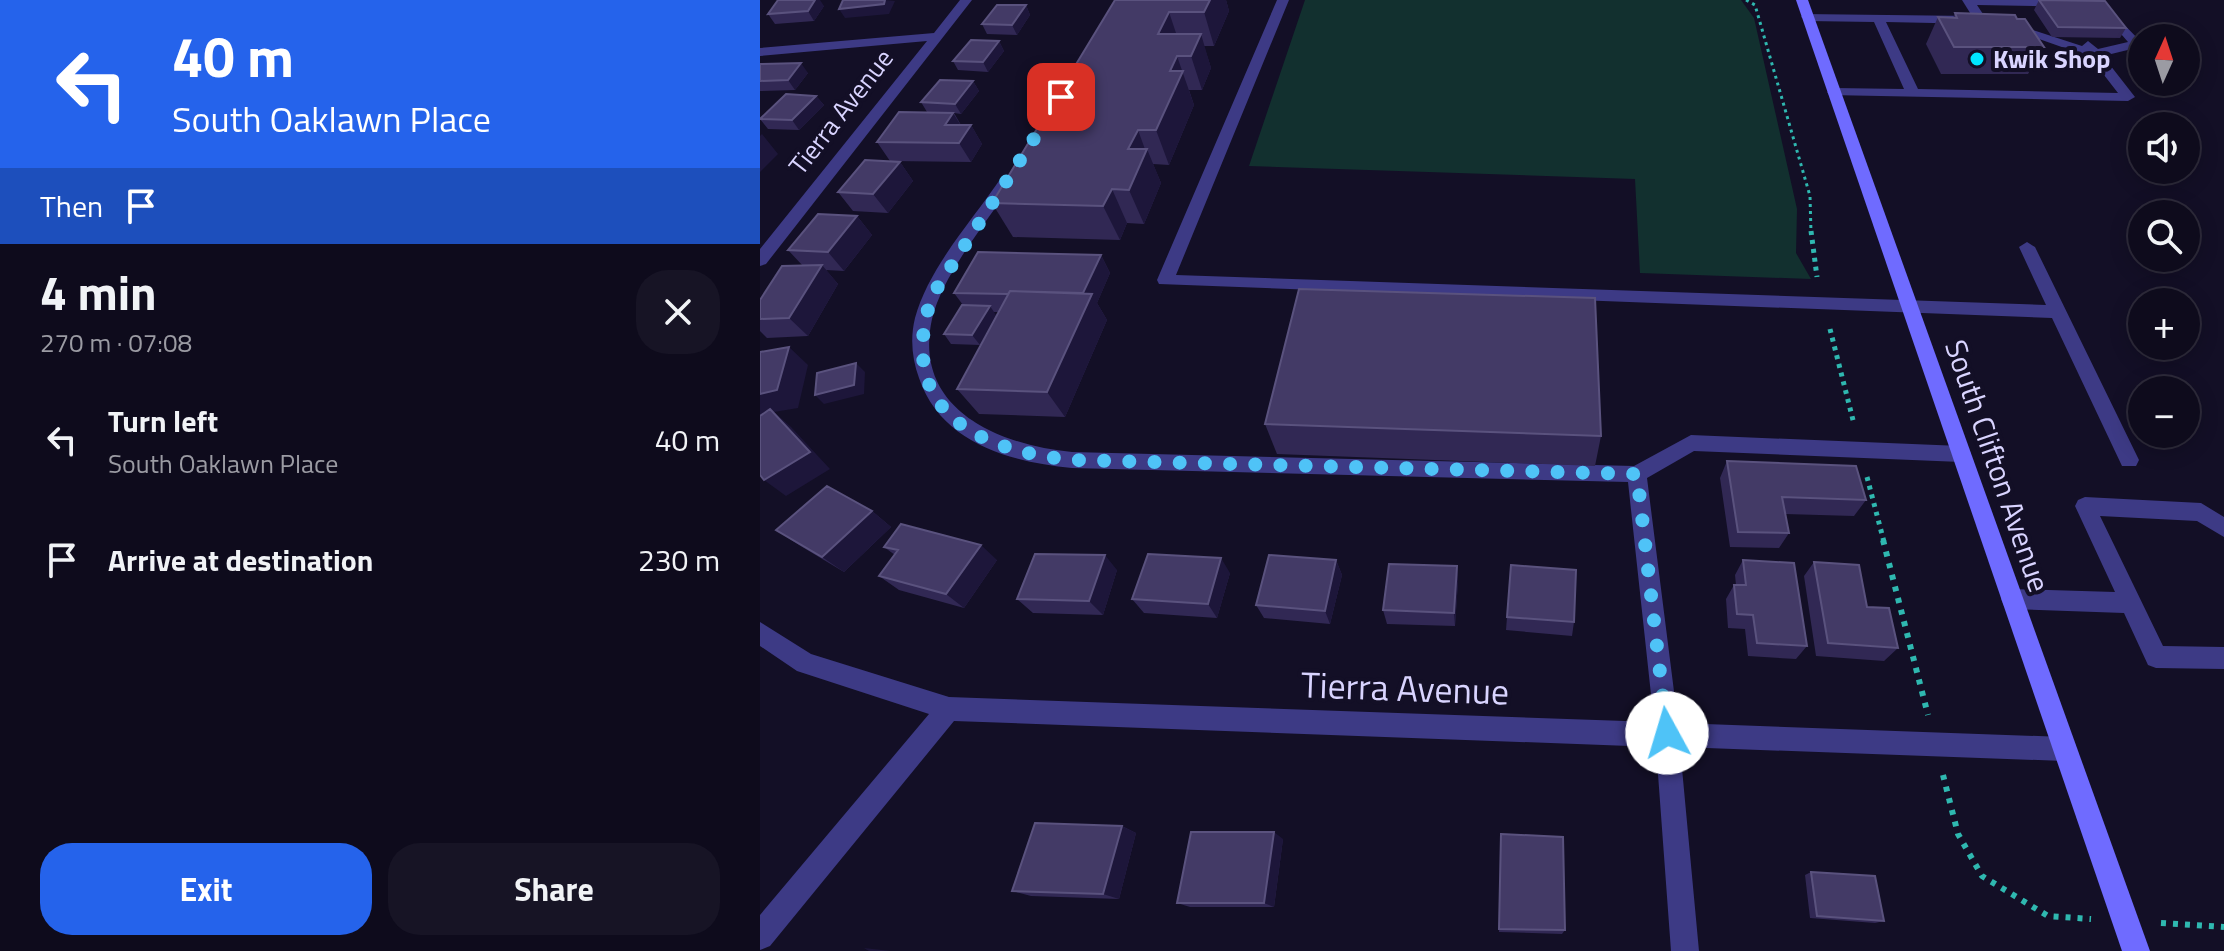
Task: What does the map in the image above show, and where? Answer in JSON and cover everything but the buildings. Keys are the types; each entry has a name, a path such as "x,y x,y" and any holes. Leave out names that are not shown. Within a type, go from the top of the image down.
{"street":[{"name":"Tierra Avenue","path":"760,260 966,0"},
{"path":"1283,0 1165,280 2058,312"},
{"name":"South Clifton Avenue","path":"1802,0 2136,951"},
{"path":"1807,17 1981,20 2025,29 2095,54 2136,44 2099,2 2059,6 1968,1"},
{"path":"1968,1 1981,20"},
{"path":"1878,18 1913,93"},
{"path":"760,52 937,36"},
{"path":"1834,92 2128,97 2081,37"},
{"path":"1016,167 932,296 921,329 921,357 925,375 943,408 967,429 998,446 1072,460 1637,474 1691,443 1961,454"},
{"path":"2027,247 2129,460"},
{"path":"1637,474 1667,733 1685,951"},
{"path":"2224,528 2201,512 2085,506 2156,657 2224,658"},
{"path":"2012,599 2128,603"},
{"name":"Tierra Avenue","path":"760,633 805,663 949,709 2064,749"},
{"path":"760,936 949,709"}],"path":[{"path":"1746,0 1755,5 1810,196 1811,252 1958,834 1982,876 2048,916 2224,927"}],"green space":[{"path":"1305,0 1741,0 1754,18 1797,209 1796,253 1811,279 1640,273 1635,179 1249,166"}],"place":[{"name":"Kwik Shop","path":"1977,59"}],"route":[{"path":"1061,97 932,296 921,329 921,357 928,383 943,408 967,429 998,446 1072,460 1637,474 1667,733"}]}
